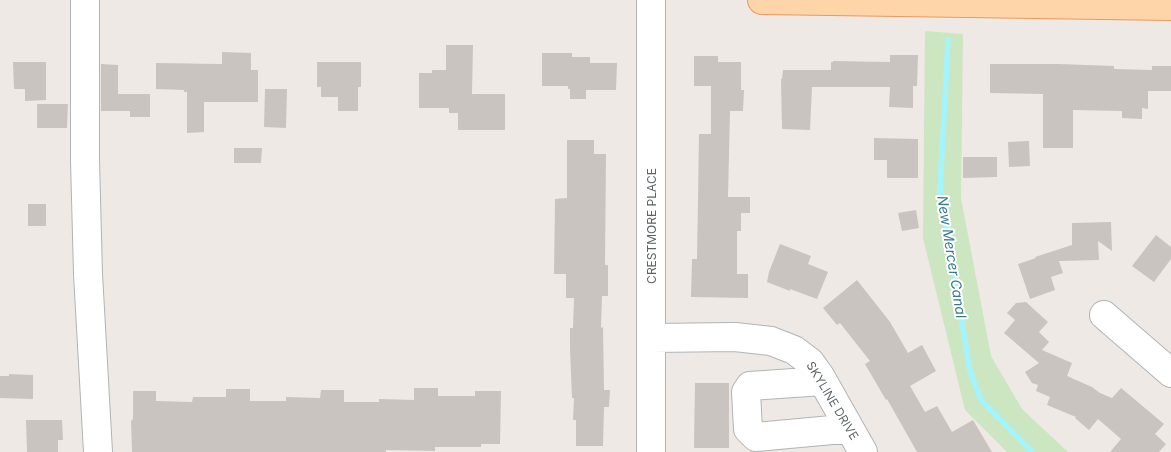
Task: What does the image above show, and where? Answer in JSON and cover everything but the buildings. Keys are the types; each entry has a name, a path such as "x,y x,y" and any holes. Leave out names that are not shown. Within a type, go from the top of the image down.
{"main road":[{"path":"762,0 1171,6"}],"street":[{"path":"85,0 85,160 88,274 98,452"},
{"name":"CRESTMORE PLACE","path":"651,452 652,0"},
{"path":"1104,315 1171,373"},
{"name":"SKYLINE DRIVE","path":"652,338 735,337 771,341 794,350 810,362 823,381 856,441"},
{"path":"823,381 750,386 746,392 748,429 756,437 832,430 856,441"}],"green space":[{"path":"925,31 963,34 961,198 991,356 1022,409 1068,452 1007,452 965,410 923,238"}],"waterway":[{"name":"New Mercer Canal","path":"948,40 940,190 970,371 981,400 1032,452"}]}
